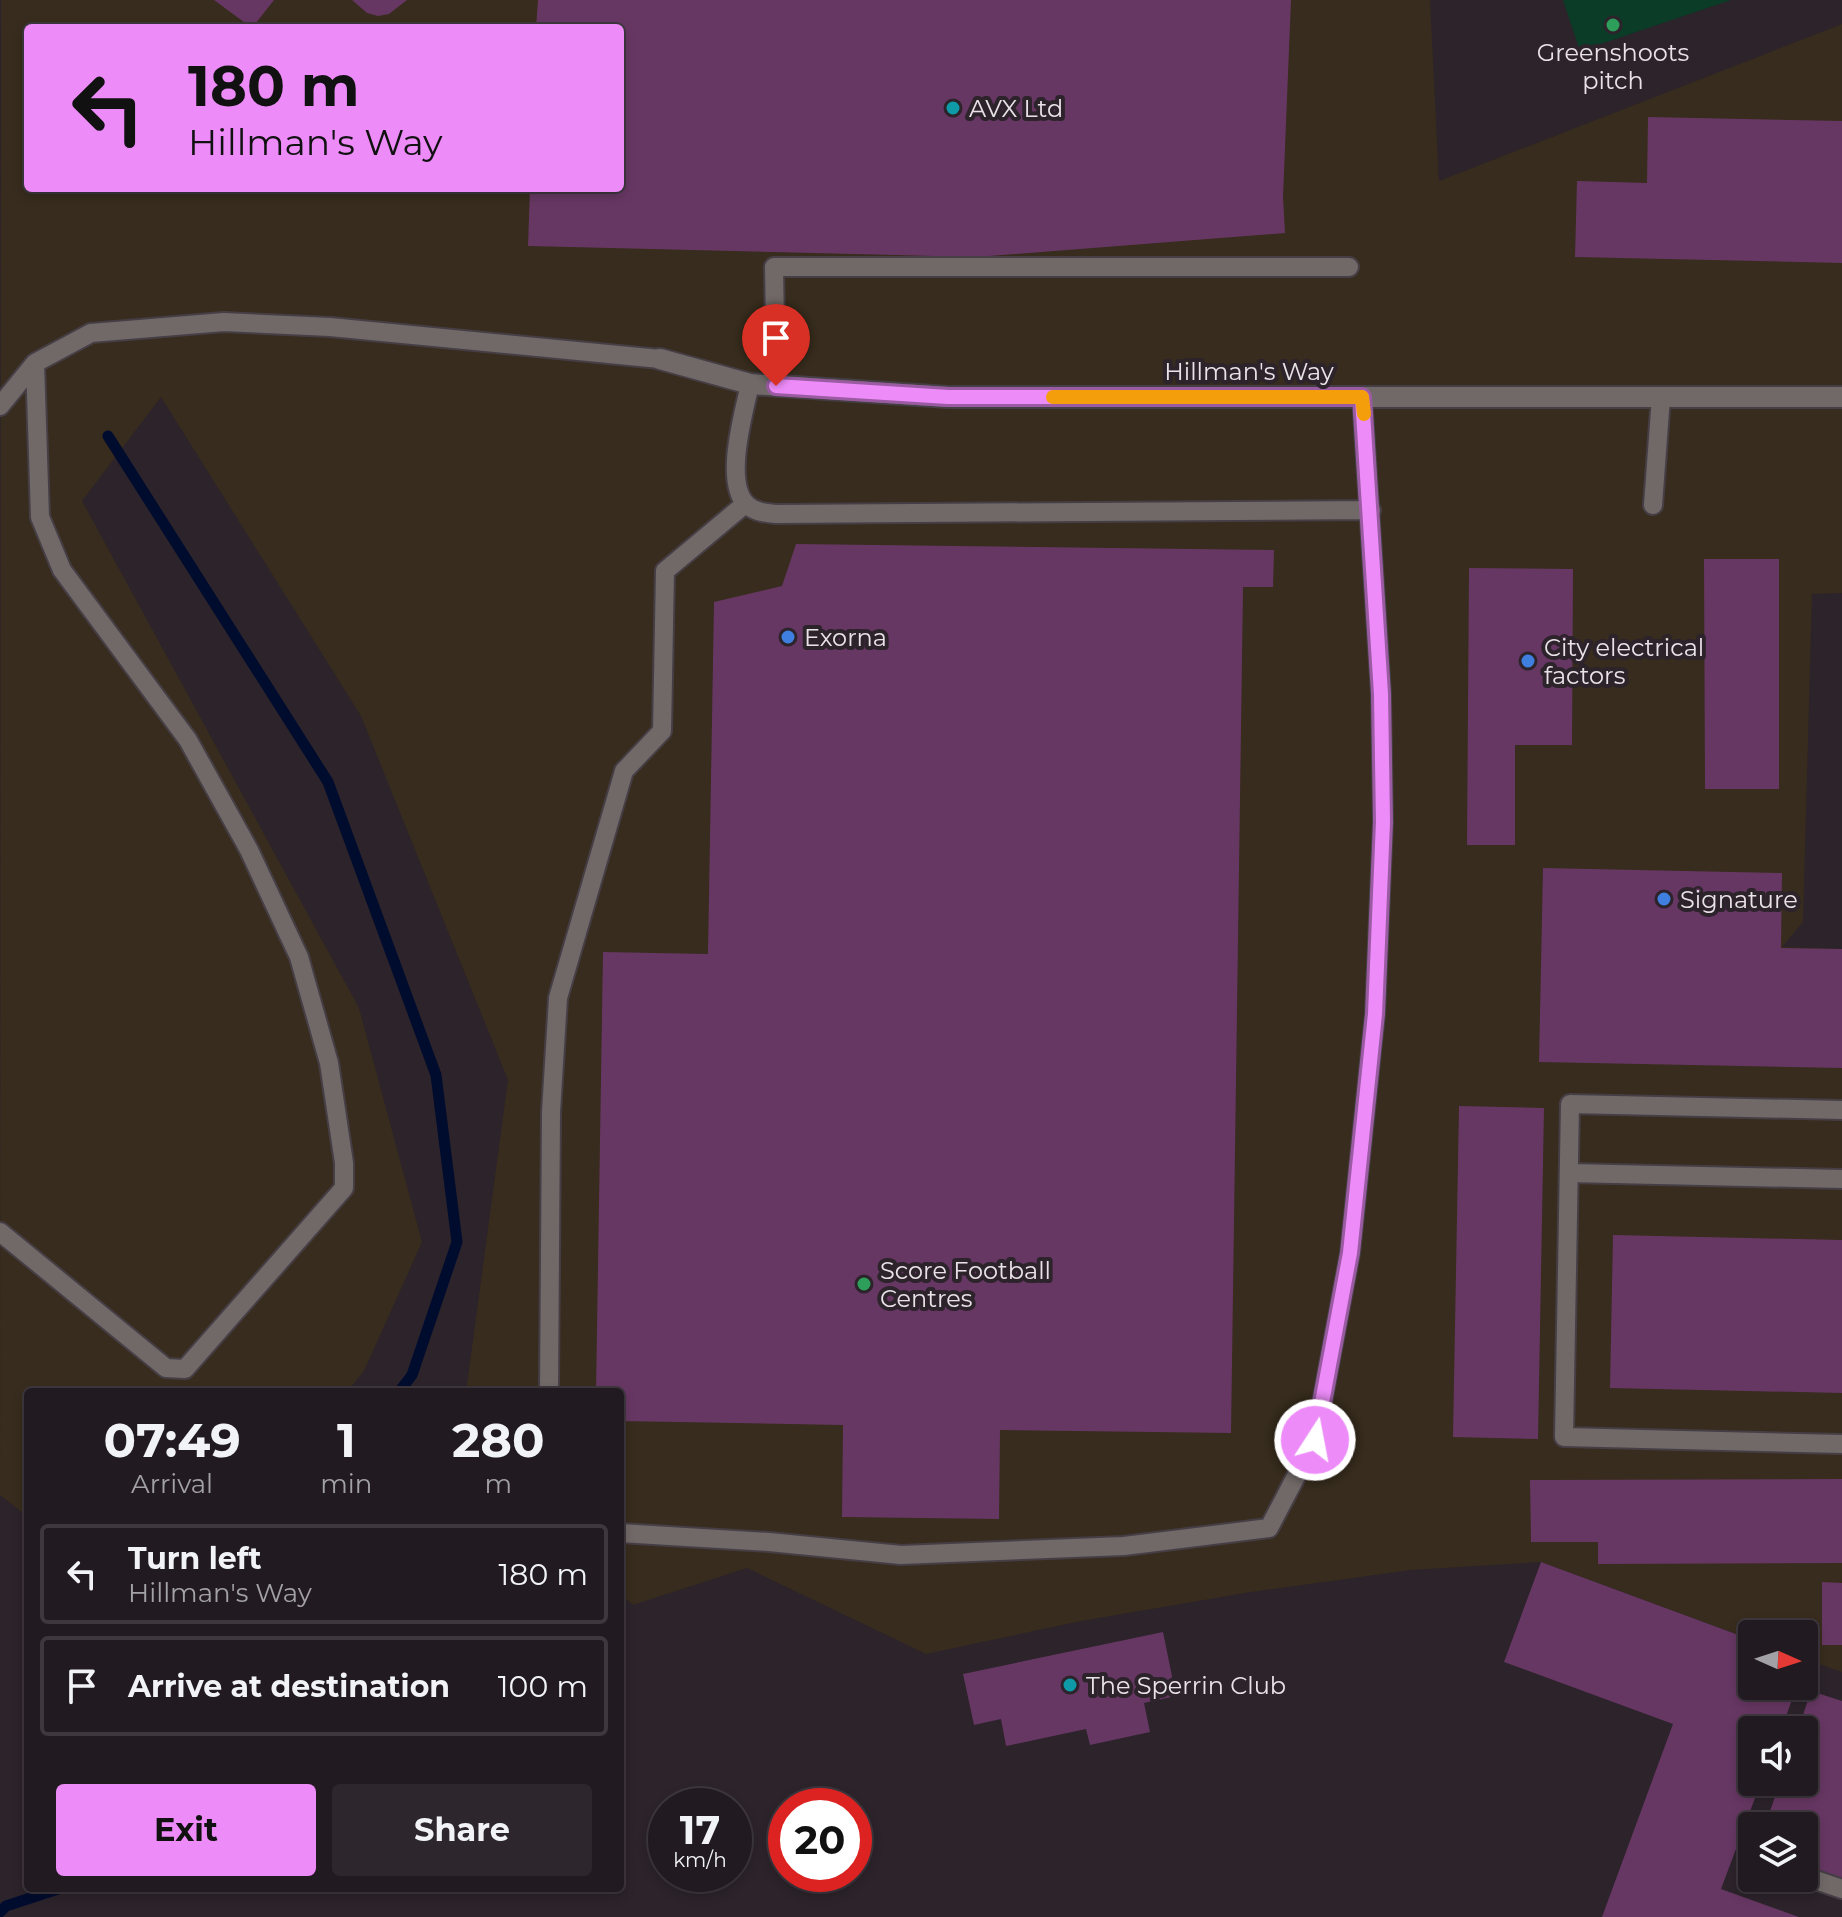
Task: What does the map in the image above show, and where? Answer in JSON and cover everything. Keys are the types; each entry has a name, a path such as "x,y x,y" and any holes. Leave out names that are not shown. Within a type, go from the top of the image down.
{"street":[{"name":"Hillman's Way","path":"660,359 750,384 948,397 1842,397"}],"lane":[{"path":"776,386 774,267 1349,267"},
{"path":"0,406 35,363 91,333 224,322 330,327 660,359"},
{"path":"0,1232 166,1368 185,1369 344,1188 344,1163 329,1063 299,957 249,850 188,740 62,570 40,517 35,363"},
{"path":"750,384 739,435 736,473 737,491 745,504 756,511 776,514 1371,510"},
{"path":"624,1533 769,1542 901,1555 1124,1546 1269,1528 1315,1440 1350,1253 1375,1014 1383,822 1381,694 1362,397"},
{"path":"1653,505 1661,397"},
{"path":"549,1388 551,1112 558,998 624,771 662,731 665,571 745,504"},
{"path":"1842,1110 1570,1104 1564,1437 1842,1444"},
{"path":"1569,1173 1842,1179"},
{"path":"1818,1881 1842,1889"}],"shaded area":[{"path":"1,0 1430,0 1439,181 1842,24 1842,593 1812,594 1803,922 1782,947 1842,949 1842,1672 1818,1664 1818,1620 1738,1620 1738,1635 1541,1562 1411,1570 1251,1592 1081,1621 926,1654 747,1568 633,1605 624,1597 624,1388 467,1388 508,1080 361,716 161,397 82,501 359,1008 422,1242 364,1371 350,1388 24,1388 24,1514 0,1495"}],"green space":[{"name":"Greenshoots pitch","path":"1563,0 1731,0 1580,51"}],"building":[{"path":"214,0 274,0 255,24 247,24"},
{"path":"352,0 407,0 389,14 378,16 367,13"},
{"name":"AVX Ltd","path":"538,0 1291,0 1283,197 1285,233 976,257 528,246 530,192 624,192 624,24 536,24"},
{"path":"1648,117 1842,121 1842,263 1575,257 1577,181 1647,183"},
{"path":"796,544 1274,550 1273,587 1243,587 1231,1433 1000,1430 999,1519 842,1517 843,1425 624,1421 624,1388 596,1388 603,952 708,954 714,602 782,586"},
{"path":"1704,559 1779,559 1779,789 1705,789"},
{"path":"1469,568 1573,569 1572,745 1515,745 1515,845 1467,845"},
{"path":"1543,868 1782,873 1781,948 1842,949 1842,1068 1539,1062"},
{"path":"1459,1106 1544,1108 1538,1439 1453,1437"},
{"path":"1613,1235 1842,1240 1842,1393 1610,1388"},
{"path":"1842,1479 1842,1563 1598,1564 1598,1542 1531,1542 1530,1480"},
{"path":"1541,1562 1738,1635 1738,1700 1792,1700 1786,1716 1738,1716 1738,1796 1756,1796 1750,1812 1738,1812 1738,1844 1721,1889 1799,1917 1602,1917 1673,1724 1504,1662"},
{"path":"1822,1582 1842,1583 1842,1645 1822,1645"},
{"name":"The Sperrin Club","path":"1163,1632 1176,1696 1144,1703 1150,1732 1090,1745 1086,1729 1006,1746 1001,1719 974,1725 963,1674"},
{"path":"1818,1693 1842,1701 1842,1878 1818,1870 1818,1812 1770,1812 1775,1796 1818,1796 1818,1716 1803,1716 1808,1700 1818,1700"}],"waterway":[{"path":"108,436 328,782 436,1075 457,1242 412,1375 402,1388"},
{"path":"0,1912 6,1906 49,1892"}],"slow traffic":[{"path":"1053,397 1362,397 1364,414"}],"place":[{"name":"Greenshoots pitch","path":"1613,25"},
{"name":"AVX Ltd","path":"953,108"},
{"name":"Exorna","path":"788,637"},
{"name":"City electrical factors","path":"1528,661"},
{"name":"Signature","path":"1664,899"},
{"name":"Score Football Centres","path":"864,1284"},
{"name":"The Sperrin Club","path":"1070,1685"}],"route":[{"path":"776,386 948,397 1362,397 1381,694 1383,822 1375,1014 1350,1253 1315,1440"}]}
